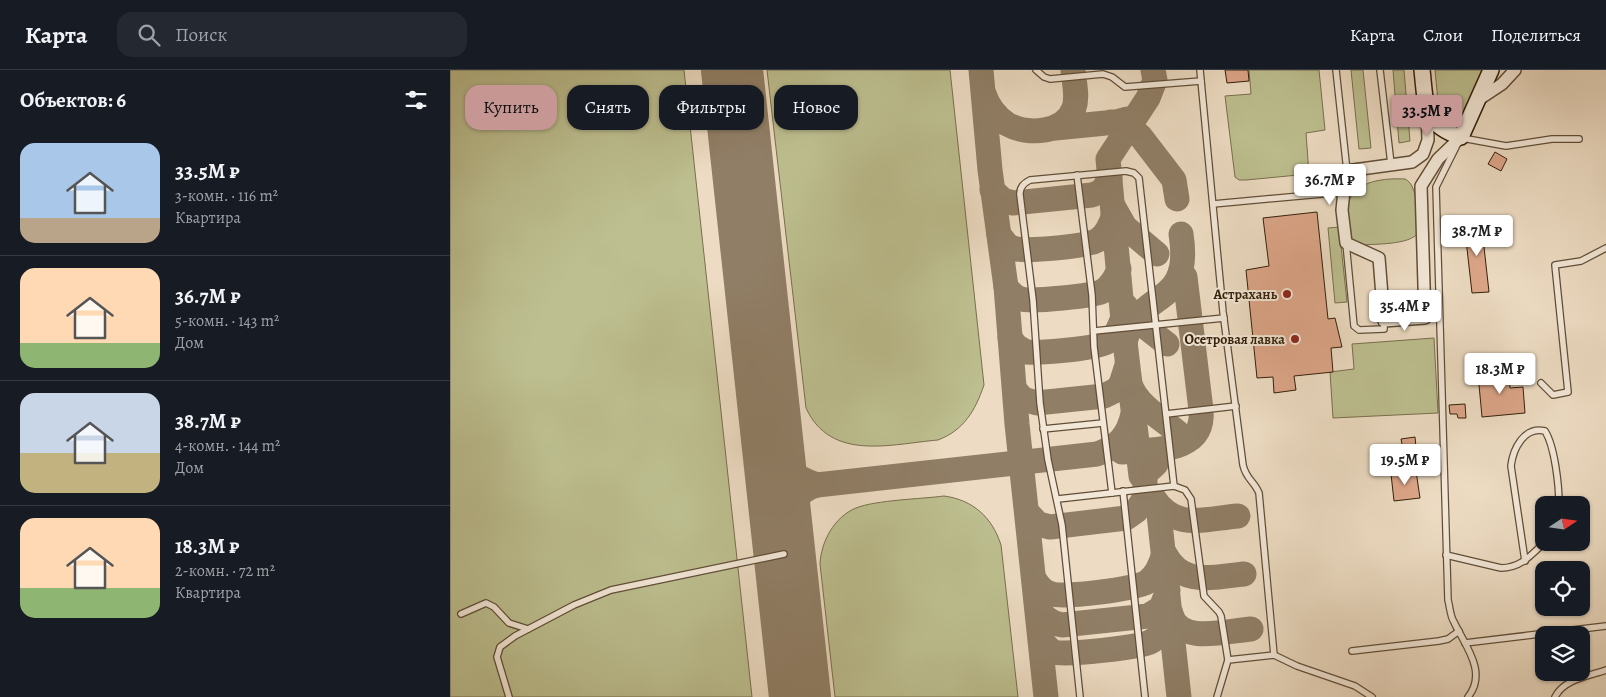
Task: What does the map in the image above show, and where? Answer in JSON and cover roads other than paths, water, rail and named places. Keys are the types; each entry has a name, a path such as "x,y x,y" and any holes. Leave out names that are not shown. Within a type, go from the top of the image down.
{"main road":[{"path":"1422,70 1426,104 1435,124 1440,129 1461,137 1491,70"}],"street":[{"path":"1478,100 1502,84 1515,70"},
{"path":"1426,104 1428,140 1422,154 1412,162 1347,171 1342,210 1346,243 1379,258 1384,321 1424,318 1421,186 1438,159 1461,137"}],"lane":[{"path":"1036,70 1044,77 1050,79 1097,74 1108,75 1125,87 1201,81"},
{"path":"1200,70 1224,318 1245,475 1256,486 1259,493 1274,655"},
{"path":"1336,70 1347,171"},
{"path":"1380,70 1391,164"},
{"path":"1468,697 1476,680 1475,665 1453,621 1448,600 1436,187 1461,137 1493,145 1506,146 1545,139 1579,139"},
{"path":"1080,697 1058,498 1048,460 1044,429 1029,266 1019,190 1023,184 1030,180 1126,171 1134,173 1138,178 1174,486"},
{"path":"1077,175 1092,295 1103,423 1112,492"},
{"path":"1213,204 1344,192"},
{"path":"1346,243 1354,326 1360,330 1384,329 1384,321"},
{"path":"1541,382 1553,395 1568,392 1555,265 1581,261 1606,248"},
{"path":"1094,331 1224,318"},
{"path":"1166,414 1236,406"},
{"path":"1044,429 1103,423"},
{"path":"1525,561 1511,466 1517,445 1534,430 1545,431 1549,437 1558,496"},
{"path":"1058,498 1174,486 1185,490 1191,499 1204,596 1220,612 1221,616 1228,660 1218,697"},
{"path":"1124,491 1145,697"},
{"path":"1446,555 1501,568 1510,568 1525,561 1536,551"},
{"path":"509,697 497,653 500,647 505,642 574,605 611,590 784,554"},
{"path":"461,614 486,603 494,607 509,623 528,629"},
{"path":"1465,642 1606,627"},
{"path":"1352,651 1439,641 1448,639 1459,631"},
{"path":"1228,660 1274,655 1297,666 1355,686 1372,697"},
{"path":"1555,697 1559,690 1570,682 1606,670"}],"place":[{"name":"Астрахань","path":"1287,294"},
{"name":"Осетровая лавка","path":"1295,339"}]}
